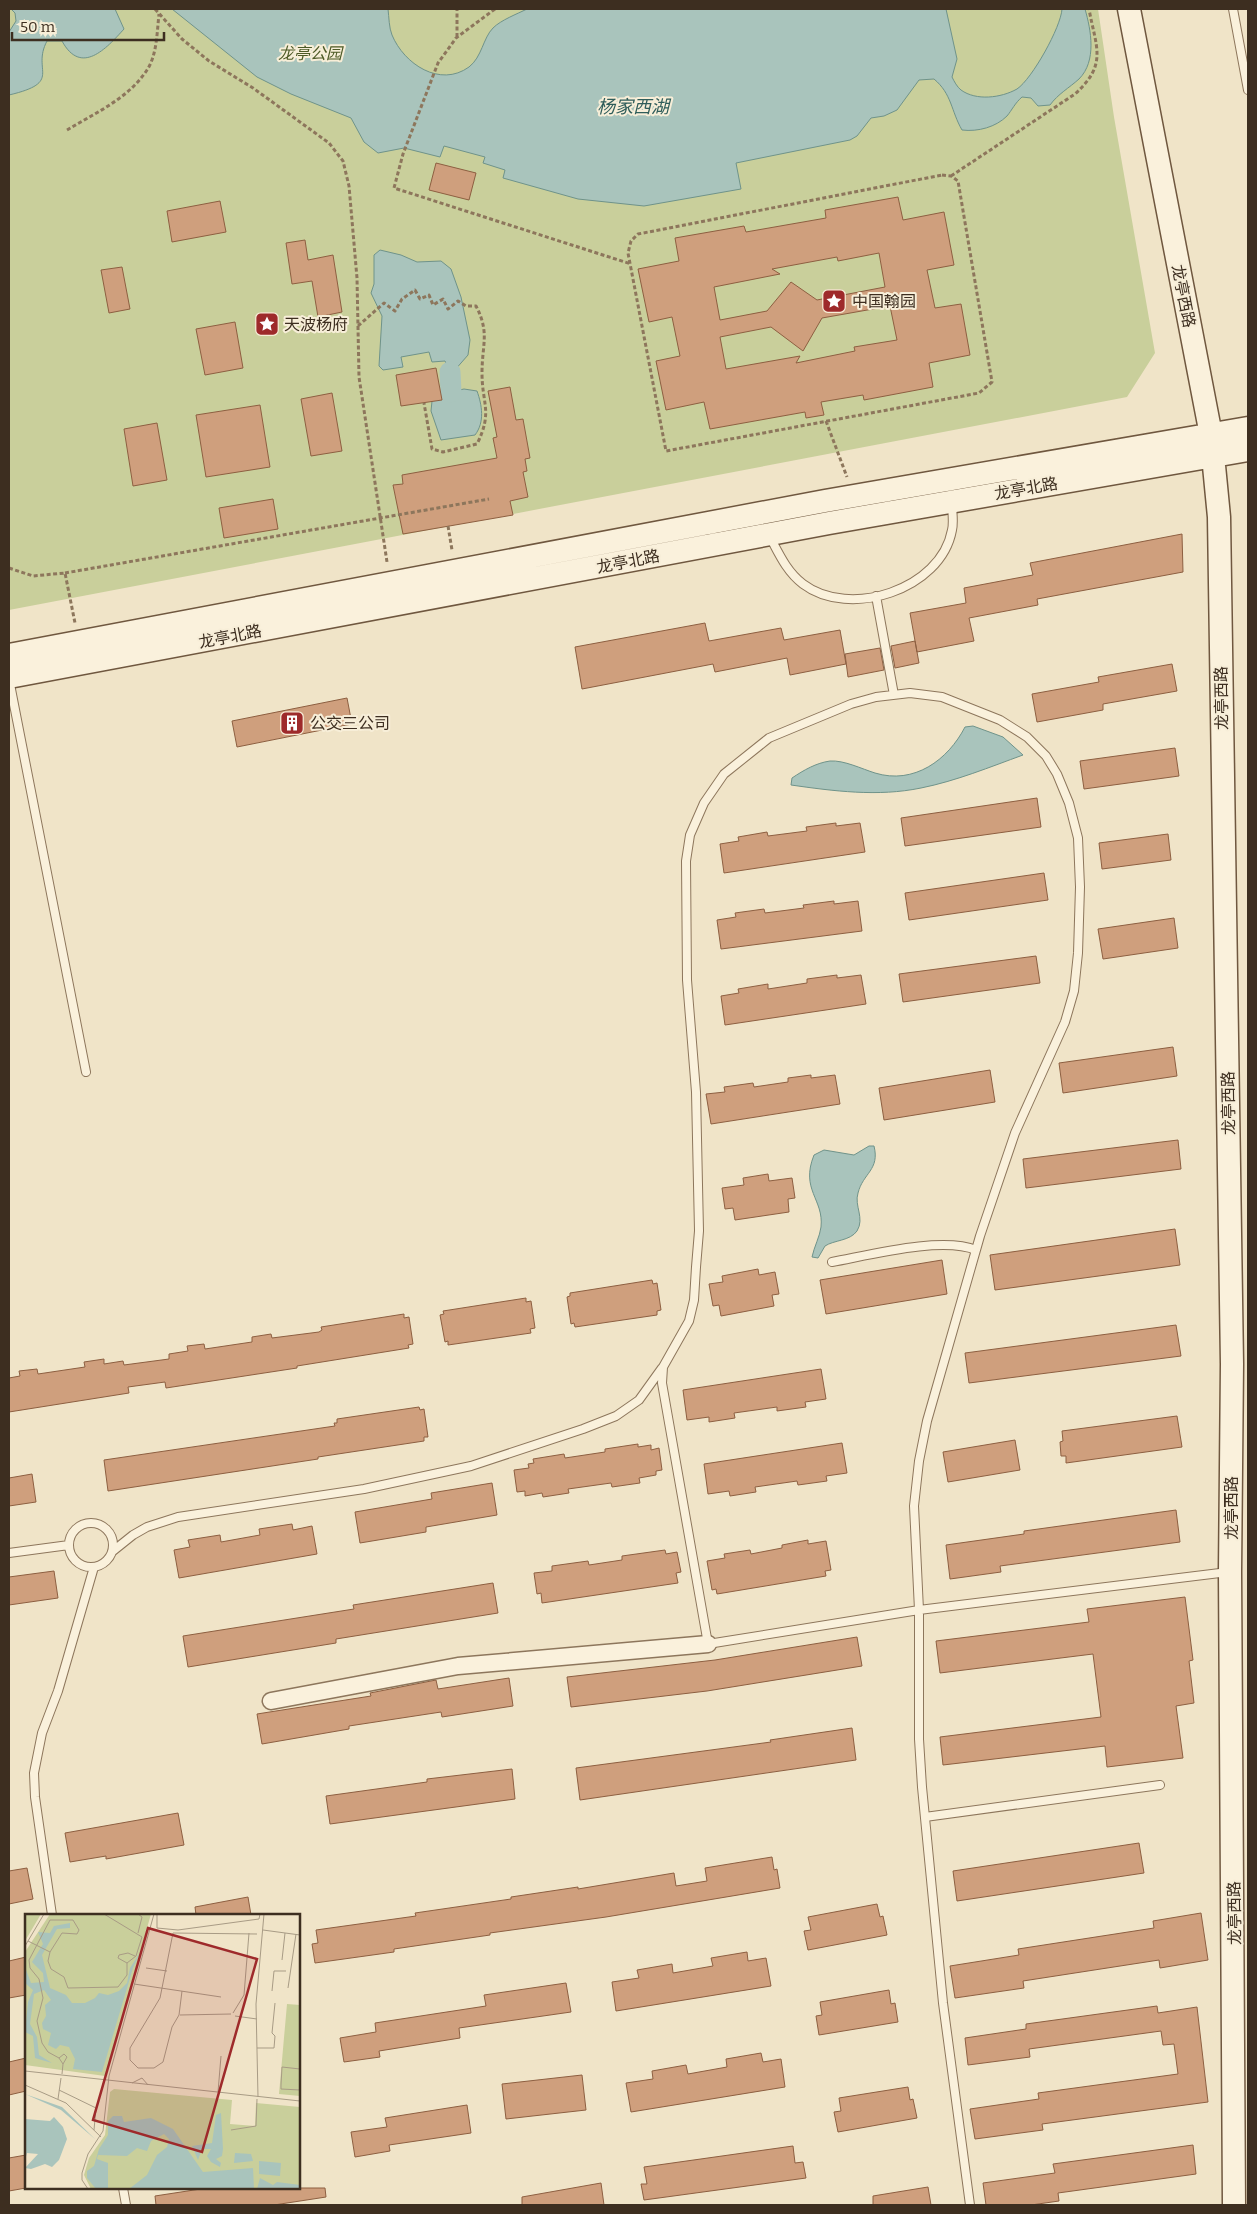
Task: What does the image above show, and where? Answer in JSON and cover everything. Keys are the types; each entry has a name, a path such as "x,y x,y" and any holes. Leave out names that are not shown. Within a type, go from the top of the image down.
{"main road":[{"name":"龙亭西路","path":"1128,9 1212,445 1219,517 1232,1364 1230,1572 1238,1962 1234,2205"},
{"name":"龙亭北路","path":"9,677 952,501 1212,445 1248,428"},
{"name":"龙亭北路","path":"9,655 854,496 1212,445 1248,450"}],"street":[{"path":"271,1701 458,1666 708,1644"}],"lane":[{"path":"1233,9 1248,90"},
{"path":"768,534 785,565 802,584 826,596 840,599 864,599 909,585 928,571 941,555 952,530 952,501"},
{"path":"876,596 894,695"},
{"path":"9,677 86,1072"},
{"path":"113,1551 133,1535 147,1527 178,1517 364,1488 471,1466 584,1429 616,1416 639,1400 664,1367 679,1343 689,1320 694,1300 698,1231 696,1092 687,980 686,861 690,836 704,803 724,774 769,738 851,704 894,695 910,693 942,697 1000,720 1027,737 1046,756 1057,774 1070,802 1078,838 1080,906 1074,991 1065,1022 1015,1133 976,1250 927,1421 919,1461 914,1506 919,1610 919,1739 925,1818 943,2003 970,2205"},
{"path":"832,1262 940,1244 964,1245 976,1250"},
{"path":"664,1367 662,1383 708,1644 919,1610 1230,1572"},
{"path":"87,1523 96,1523 104,1527 111,1534 114,1542 113,1551 109,1559 102,1565 94,1567 85,1566 77,1562 71,1556 69,1545 72,1534 78,1527 87,1523"},
{"path":"9,1553 69,1545"},
{"path":"52,1914 35,1797 34,1773 42,1733 58,1690 94,1567"},
{"path":"925,1818 1160,1785"},
{"path":"123,2189 126,2205"}],"path":[{"path":"155,9 182,39 209,61 253,88 329,143 343,161 349,186 357,278 359,378 390,582"},
{"path":"456,38 457,9"},
{"path":"495,9 456,38 438,63 403,154 394,188 631,264"},
{"path":"951,176 1086,84 1095,71 1098,54 1089,9"},
{"path":"67,130 117,102 147,70 154,50 160,14"},
{"path":"942,174 951,176 958,182 992,382 979,393 666,452 631,264 629,246 638,234 942,174"},
{"path":"358,326 384,303 394,311 402,298 415,290 420,299 429,295 433,305 444,299 448,309 458,301 466,306 476,306 486,329 482,372 486,407 485,428 477,444 443,452 432,448 424,403"},
{"path":"826,421 854,496"},
{"path":"9,568 33,576 65,573 489,499"},
{"path":"65,573 78,642"}],"green space":[{"name":"龙亭公园","path":"9,9 1098,9 1114,117 1155,353 1127,397 9,610"}],"water":[{"path":"11,9 115,9 124,29 101,51 85,58 77,57 69,51 62,41 47,41 43,51 43,74 41,80 26,90 9,95 9,32 16,21 15,13"},
{"name":"杨家西湖","path":"172,9 388,9 392,35 405,55 424,70 446,75 458,73 469,67 477,58 487,37 496,25 527,9 946,9 957,59 952,77 961,90 981,97 1011,92 1023,83 1045,52 1057,28 1062,9 1085,9 1091,45 1085,72 1050,105 1038,106 1031,98 1022,97 1003,120 992,126 962,130 948,97 940,85 934,79 919,80 897,110 884,116 871,118 857,136 850,140 736,163 741,189 644,206 578,199 503,178 505,170 483,163 485,157 444,146 440,157 404,148 378,153 364,142 351,118 291,94 257,77"},
{"path":"380,250 401,255 417,262 441,261 451,269 461,297 470,340 468,355 454,371 450,372 445,361 432,362 429,352 401,357 403,367 383,370 379,366 382,316 371,293 374,284 374,255"},
{"path":"464,389 477,391 482,413 478,430 475,435 441,440 431,411 432,401 441,394"},
{"path":"973,726 1003,737 1023,755 947,782 905,791 872,793 791,785 792,778 801,772 815,765 830,761 847,763 889,776 903,776 916,772 928,767 939,759 958,739 965,727"},
{"path":"869,1146 874,1146 875,1161 860,1186 858,1193 857,1203 860,1221 857,1231 846,1239 825,1246 818,1258 812,1257 821,1227 821,1217 810,1177 810,1167 814,1155 824,1150 854,1155"}],"building":[{"path":"436,163 476,173 469,200 429,190"},
{"path":"898,197 903,220 944,212 954,265 927,270 935,308 961,304 970,355 929,363 933,387 864,400 863,395 821,402 824,415 806,418 805,412 710,429 704,402 666,410 656,361 680,356 672,317 649,322 638,269 679,261 675,238 744,226 746,232 826,218 825,210","holes":["879,253 885,287 817,300 791,282 767,311 720,320 714,287 780,274 772,269 837,257 838,261","890,306 897,340 854,347 855,351 796,363 800,356 726,369 720,337 771,327 803,351 822,318"]},
{"path":"220,201 226,232 172,242 167,211"},
{"path":"305,240 308,260 333,255 342,312 318,317 312,281 292,284 286,243"},
{"path":"122,267 130,309 109,313 101,270"},
{"path":"235,322 243,368 205,375 196,329"},
{"path":"436,368 442,400 401,406 396,375"},
{"path":"510,387 516,420 523,419 530,458 525,459 527,471 523,472 528,497 510,501 513,515 403,534 393,485 403,484 402,475 497,458 493,438 497,437 488,391"},
{"path":"332,393 342,451 311,456 301,399"},
{"path":"260,405 270,467 206,477 196,415"},
{"path":"157,423 167,480 133,486 124,429"},
{"path":"273,499 278,529 224,538 219,508"},
{"path":"1182,534 1183,572 1037,599 1038,605 969,618 974,641 917,652 910,613 966,603 964,588 1033,575 1030,563"},
{"path":"705,623 709,641 781,628 784,640 840,630 846,664 790,675 787,658 715,672 713,664 582,689 575,647"},
{"path":"915,641 919,663 895,668 891,646"},
{"path":"880,648 884,670 848,677 845,654"},
{"path":"1172,664 1177,691 1103,704 1103,710 1037,722 1032,694 1099,682 1098,677"},
{"name":"公交三公司","path":"347,698 352,724 237,747 232,721"},
{"path":"1175,748 1179,776 1084,789 1080,761"},
{"path":"1037,798 1041,827 905,846 901,818"},
{"path":"836,823 836,826 860,823 865,852 724,873 720,844 739,841 738,837 767,832 768,836 807,831 806,827"},
{"path":"1168,834 1171,860 1102,869 1099,843"},
{"path":"1044,873 1048,900 909,920 905,893"},
{"path":"834,901 834,904 858,901 862,931 721,949 717,920 736,917 735,913 764,909 765,913 804,908 803,905"},
{"path":"1174,918 1178,948 1103,959 1098,929"},
{"path":"1036,956 1040,983 903,1002 899,974"},
{"path":"837,975 837,978 861,975 866,1004 725,1025 721,996 739,993 738,989 768,984 768,989 807,983 807,979"},
{"path":"1173,1047 1177,1076 1063,1093 1059,1063"},
{"path":"990,1070 995,1102 884,1120 879,1088"},
{"path":"811,1075 811,1078 835,1075 840,1104 711,1124 706,1094 725,1092 724,1087 753,1083 754,1087 788,1082 788,1078"},
{"path":"1178,1140 1181,1169 1026,1188 1023,1159"},
{"path":"768,1174 769,1181 792,1178 795,1198 788,1199 789,1212 735,1220 733,1208 725,1209 722,1188 744,1185 743,1178"},
{"path":"1175,1229 1180,1265 995,1290 990,1255"},
{"path":"942,1260 947,1294 826,1314 820,1280"},
{"path":"758,1269 759,1275 775,1272 779,1294 772,1295 774,1306 721,1316 719,1305 713,1306 709,1284 723,1282 722,1276"},
{"path":"652,1280 653,1284 657,1283 661,1310 657,1311 657,1315 575,1327 574,1323 571,1324 567,1297 570,1296 570,1293"},
{"path":"526,1298 526,1302 531,1301 535,1328 530,1329 531,1333 448,1345 448,1341 445,1342 440,1315 444,1314 443,1311"},
{"path":"404,1314 404,1318 409,1317 413,1344 408,1345 409,1348 297,1366 297,1368 166,1388 165,1382 128,1387 129,1393 9,1412 9,1378 20,1376 19,1371 37,1369 38,1374 85,1367 84,1362 104,1359 104,1364 123,1361 124,1365 169,1359 169,1354 188,1351 187,1346 204,1344 205,1349 252,1342 252,1337 271,1334 272,1338 319,1332 322,1330 321,1327"},
{"path":"1176,1325 1181,1356 969,1383 965,1353"},
{"path":"821,1369 826,1399 805,1402 806,1407 777,1411 777,1407 734,1413 735,1418 709,1422 709,1417 687,1420 683,1390"},
{"path":"419,1407 420,1410 424,1409 428,1437 424,1437 424,1441 108,1491 104,1460 335,1426 334,1423 337,1423 337,1419"},
{"path":"1177,1416 1182,1447 1066,1463 1066,1456 1061,1456 1060,1442 1063,1441 1062,1431"},
{"path":"1015,1440 1020,1470 948,1482 943,1452"},
{"path":"842,1443 847,1473 826,1476 827,1481 798,1485 797,1481 755,1487 756,1492 730,1496 729,1491 708,1494 704,1464"},
{"path":"638,1444 638,1447 651,1445 651,1450 659,1448 662,1470 656,1471 656,1475 639,1478 640,1483 612,1487 611,1483 568,1489 569,1493 543,1497 542,1493 525,1496 525,1491 517,1492 514,1470 529,1468 528,1464 534,1463 533,1459 564,1454 565,1458 605,1452 605,1449"},
{"path":"32,1474 36,1502 9,1506 9,1478"},
{"path":"492,1483 497,1515 426,1527 426,1532 360,1543 355,1512 432,1499 431,1493"},
{"path":"1176,1510 1180,1542 1000,1566 1001,1572 950,1579 946,1545 1024,1534 1024,1531"},
{"path":"292,1524 293,1530 312,1526 317,1554 179,1578 174,1550 190,1547 188,1540 220,1535 221,1542 260,1535 259,1529"},
{"path":"808,1540 808,1544 826,1541 831,1570 825,1571 826,1576 717,1594 716,1589 712,1590 707,1561 725,1558 724,1554 750,1550 751,1554 782,1548 782,1545"},
{"path":"665,1550 666,1554 677,1552 681,1572 676,1573 678,1583 542,1603 541,1593 537,1594 534,1573 552,1571 552,1566 588,1561 589,1565 622,1560 622,1556"},
{"path":"54,1571 58,1598 9,1605 9,1577"},
{"path":"493,1583 498,1613 336,1639 336,1643 188,1667 183,1636 354,1609 353,1605"},
{"path":"1185,1597 1193,1660 1189,1661 1194,1703 1176,1706 1183,1758 1107,1767 1105,1746 943,1765 940,1737 1101,1717 1093,1654 940,1673 936,1641 1089,1622 1087,1609"},
{"path":"857,1637 862,1666 707,1691 571,1707 567,1677 715,1660"},
{"path":"509,1678 513,1706 442,1717 441,1712 349,1726 349,1729 262,1744 257,1714 371,1696 370,1693 436,1680 438,1689"},
{"path":"852,1728 856,1760 580,1800 576,1768 771,1742 770,1740"},
{"path":"512,1769 515,1799 330,1824 326,1796 427,1782 427,1779"},
{"path":"178,1813 184,1845 106,1859 106,1856 70,1862 65,1833"},
{"path":"1139,1843 1144,1873 957,1901 953,1871"},
{"path":"772,1857 774,1870 777,1869 780,1888 606,1917 490,1933 490,1935 394,1949 394,1952 315,1963 312,1944 318,1943 316,1930 416,1916 415,1913 511,1899 511,1897 578,1887 578,1889 674,1873 676,1886 707,1881 705,1868"},
{"path":"27,1868 33,1899 9,1904 9,1871"},
{"path":"248,1897 251,1914 196,1914 195,1907"},
{"path":"877,1904 880,1917 883,1916 887,1935 808,1950 804,1931 811,1930 808,1917"},
{"path":"1201,1913 1208,1960 1160,1968 1159,1960 1023,1981 1024,1988 955,1998 950,1966 1019,1955 1018,1949 1154,1928 1153,1921"},
{"path":"747,1952 748,1961 766,1958 771,1986 616,2011 612,1982 639,1978 637,1970 672,1964 673,1973 713,1966 711,1958"},
{"path":"25,1957 25,1995 9,1998 9,1961"},
{"path":"566,1983 571,2012 459,2028 460,2038 379,2051 380,2057 344,2062 340,2038 376,2032 375,2023 486,2006 484,1995"},
{"path":"889,1990 891,2004 895,2003 898,2022 819,2035 816,2016 822,2015 820,2002"},
{"path":"1157,2006 1158,2013 1197,2007 1208,2102 1042,2124 1043,2130 975,2139 970,2109 1039,2099 1038,2093 1178,2074 1174,2044 1163,2045 1161,2031 1029,2049 1030,2057 968,2065 965,2038 1026,2029 1026,2024"},
{"path":"761,2053 763,2062 781,2059 785,2087 631,2112 626,2083 653,2079 652,2071 686,2065 688,2074 727,2067 726,2059"},
{"path":"25,2058 25,2091 9,2095 9,2062"},
{"path":"582,2075 586,2110 506,2119 502,2084"},
{"path":"908,2087 910,2100 913,2099 917,2118 838,2132 834,2112 841,2111 839,2098"},
{"path":"467,2105 471,2133 389,2145 390,2151 355,2157 351,2132 387,2127 385,2118"},
{"path":"1193,2145 1196,2174 1058,2193 1059,2201 1031,2205 986,2205 983,2183 1055,2173 1053,2164"},
{"path":"793,2146 795,2163 803,2162 806,2178 644,2200 641,2184 647,2184 644,2167"},
{"path":"25,2155 25,2188 9,2191 9,2158"},
{"path":"601,2183 604,2205 522,2205 522,2197"},
{"path":"928,2187 931,2205 873,2205 873,2196"},
{"path":"325,2188 326,2197 274,2205 156,2205 155,2196 200,2189"}],"waterway":[{"path":"450,372 451,392"}],"place":[{"name":"中国翰园","path":"834,301"},
{"name":"天波杨府","path":"267,324"},
{"name":"公交三公司","path":"292,723"}]}
